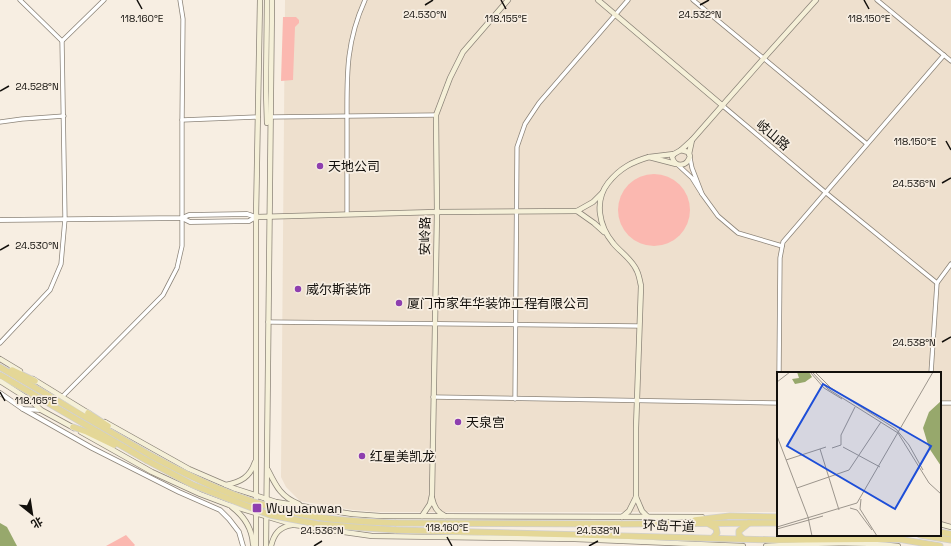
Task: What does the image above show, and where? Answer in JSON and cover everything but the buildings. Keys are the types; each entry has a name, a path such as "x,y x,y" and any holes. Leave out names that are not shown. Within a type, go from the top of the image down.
{"highway":[{"path":"0,366 35,381"},
{"path":"0,366 150,455"},
{"path":"0,374 138,456"},
{"path":"88,413 150,455"},
{"path":"73,427 138,456"},
{"name":"环岛干道","path":"150,455 221,491 266,506 316,517 361,522 671,524 777,523"},
{"name":"环岛干道","path":"138,456 193,485 270,515 317,524 396,530 743,539 898,539 937,546"},
{"path":"671,524 730,516 777,515"},
{"path":"708,523 716,528 717,533 714,538"},
{"path":"743,539 739,535 738,531 749,523"},
{"path":"941,532 951,534"},
{"path":"926,536 951,540"},
{"path":"941,536 951,540"}],"main road":[{"path":"255,546 257,495 256,217 260,0"},
{"path":"267,0 266,90 269,155"},
{"path":"266,546 269,155 272,0"},
{"name":"安岭路","path":"432,495 436,115 450,78 463,52 508,0"},
{"name":"岐山路","path":"598,0 723,106"},
{"path":"256,217 436,212 577,211 593,202 622,168 632,162 649,157 674,154 681,150 723,106 816,0"},
{"path":"649,157 684,165 690,156 692,140"},
{"path":"681,150 688,152 690,156"},
{"path":"674,154 672,159 677,164"},
{"path":"602,193 600,209 602,225 606,235"},
{"path":"577,211 594,223 637,270 640,286 636,497 642,511 648,517"},
{"path":"0,359 88,413 189,469 226,485 276,502 352,514 380,516 730,516"},
{"path":"0,381 30,400 41,410 152,472 200,494 229,505 296,525 372,536 610,541 743,546"},
{"path":"226,485 238,483 246,478 253,469 256,456"},
{"path":"267,468 283,496 293,502 310,508"},
{"path":"422,516 430,504 432,495"},
{"path":"432,495 434,506 439,513 445,516"},
{"path":"622,517 629,511 636,497"},
{"path":"229,505 241,514 249,525 255,546"},
{"path":"941,524 951,527"},
{"path":"271,546 277,532 285,526 296,525"},
{"path":"610,541 620,546"},
{"path":"640,546 647,542"},
{"path":"766,546 816,544 881,544 898,546"}],"street":[{"path":"0,343 50,290 61,264 65,219 62,41 20,0"},
{"path":"62,41 104,0"},
{"path":"62,397 163,295 176,268 182,246 183,20 180,0"},
{"path":"347,214 346,74 349,48 357,17 365,0"},
{"path":"515,399 517,147 526,124 539,103 628,0"},
{"path":"693,0 867,144"},
{"path":"877,0 951,61"},
{"path":"779,372 780,258 784,242 825,192 944,55"},
{"name":"岐山路","path":"723,106 825,192 937,283"},
{"path":"270,117 436,115"},
{"path":"0,122 64,116"},
{"path":"182,120 258,117"},
{"path":"690,156 692,168 702,194"},
{"path":"677,164 692,178 718,216 738,234 782,246"},
{"path":"0,220 182,218 189,215 247,214 256,217"},
{"path":"182,218 190,222 249,221 256,217"},
{"path":"931,372 937,283 951,264"},
{"path":"268,322 639,326"},
{"path":"0,393 23,409 92,448 179,492 220,510 239,532 243,546"},
{"path":"433,397 777,403"},
{"path":"23,409 41,410"}],"shaded area":[{"path":"285,0 951,0 951,526 941,523 941,372 777,372 777,512 378,512 353,510 300,501 286,487 281,477"},
{"path":"283,17 296,17 299,20 299,23 295,27 293,80 281,81"},
{"path":"647,174 661,174 668,176 680,184 688,196 690,210 688,224 680,236 668,244 661,246 647,246 640,244 628,236 620,224 618,217 618,203 620,196 628,184 640,176"},
{"path":"0,523 7,527 17,546 0,546"},
{"path":"126,535 135,545 134,546 106,546"}],"place":[{"name":"天地公司","path":"320,166"},
{"name":"威尔斯装饰","path":"298,289"},
{"name":"厦门市家年华装饰工程有限公司","path":"399,303"},
{"name":"天泉宫","path":"458,422"},
{"name":"红星美凯龙","path":"362,456"},
{"name":"Wuyuanwan","path":"257,508"}]}
